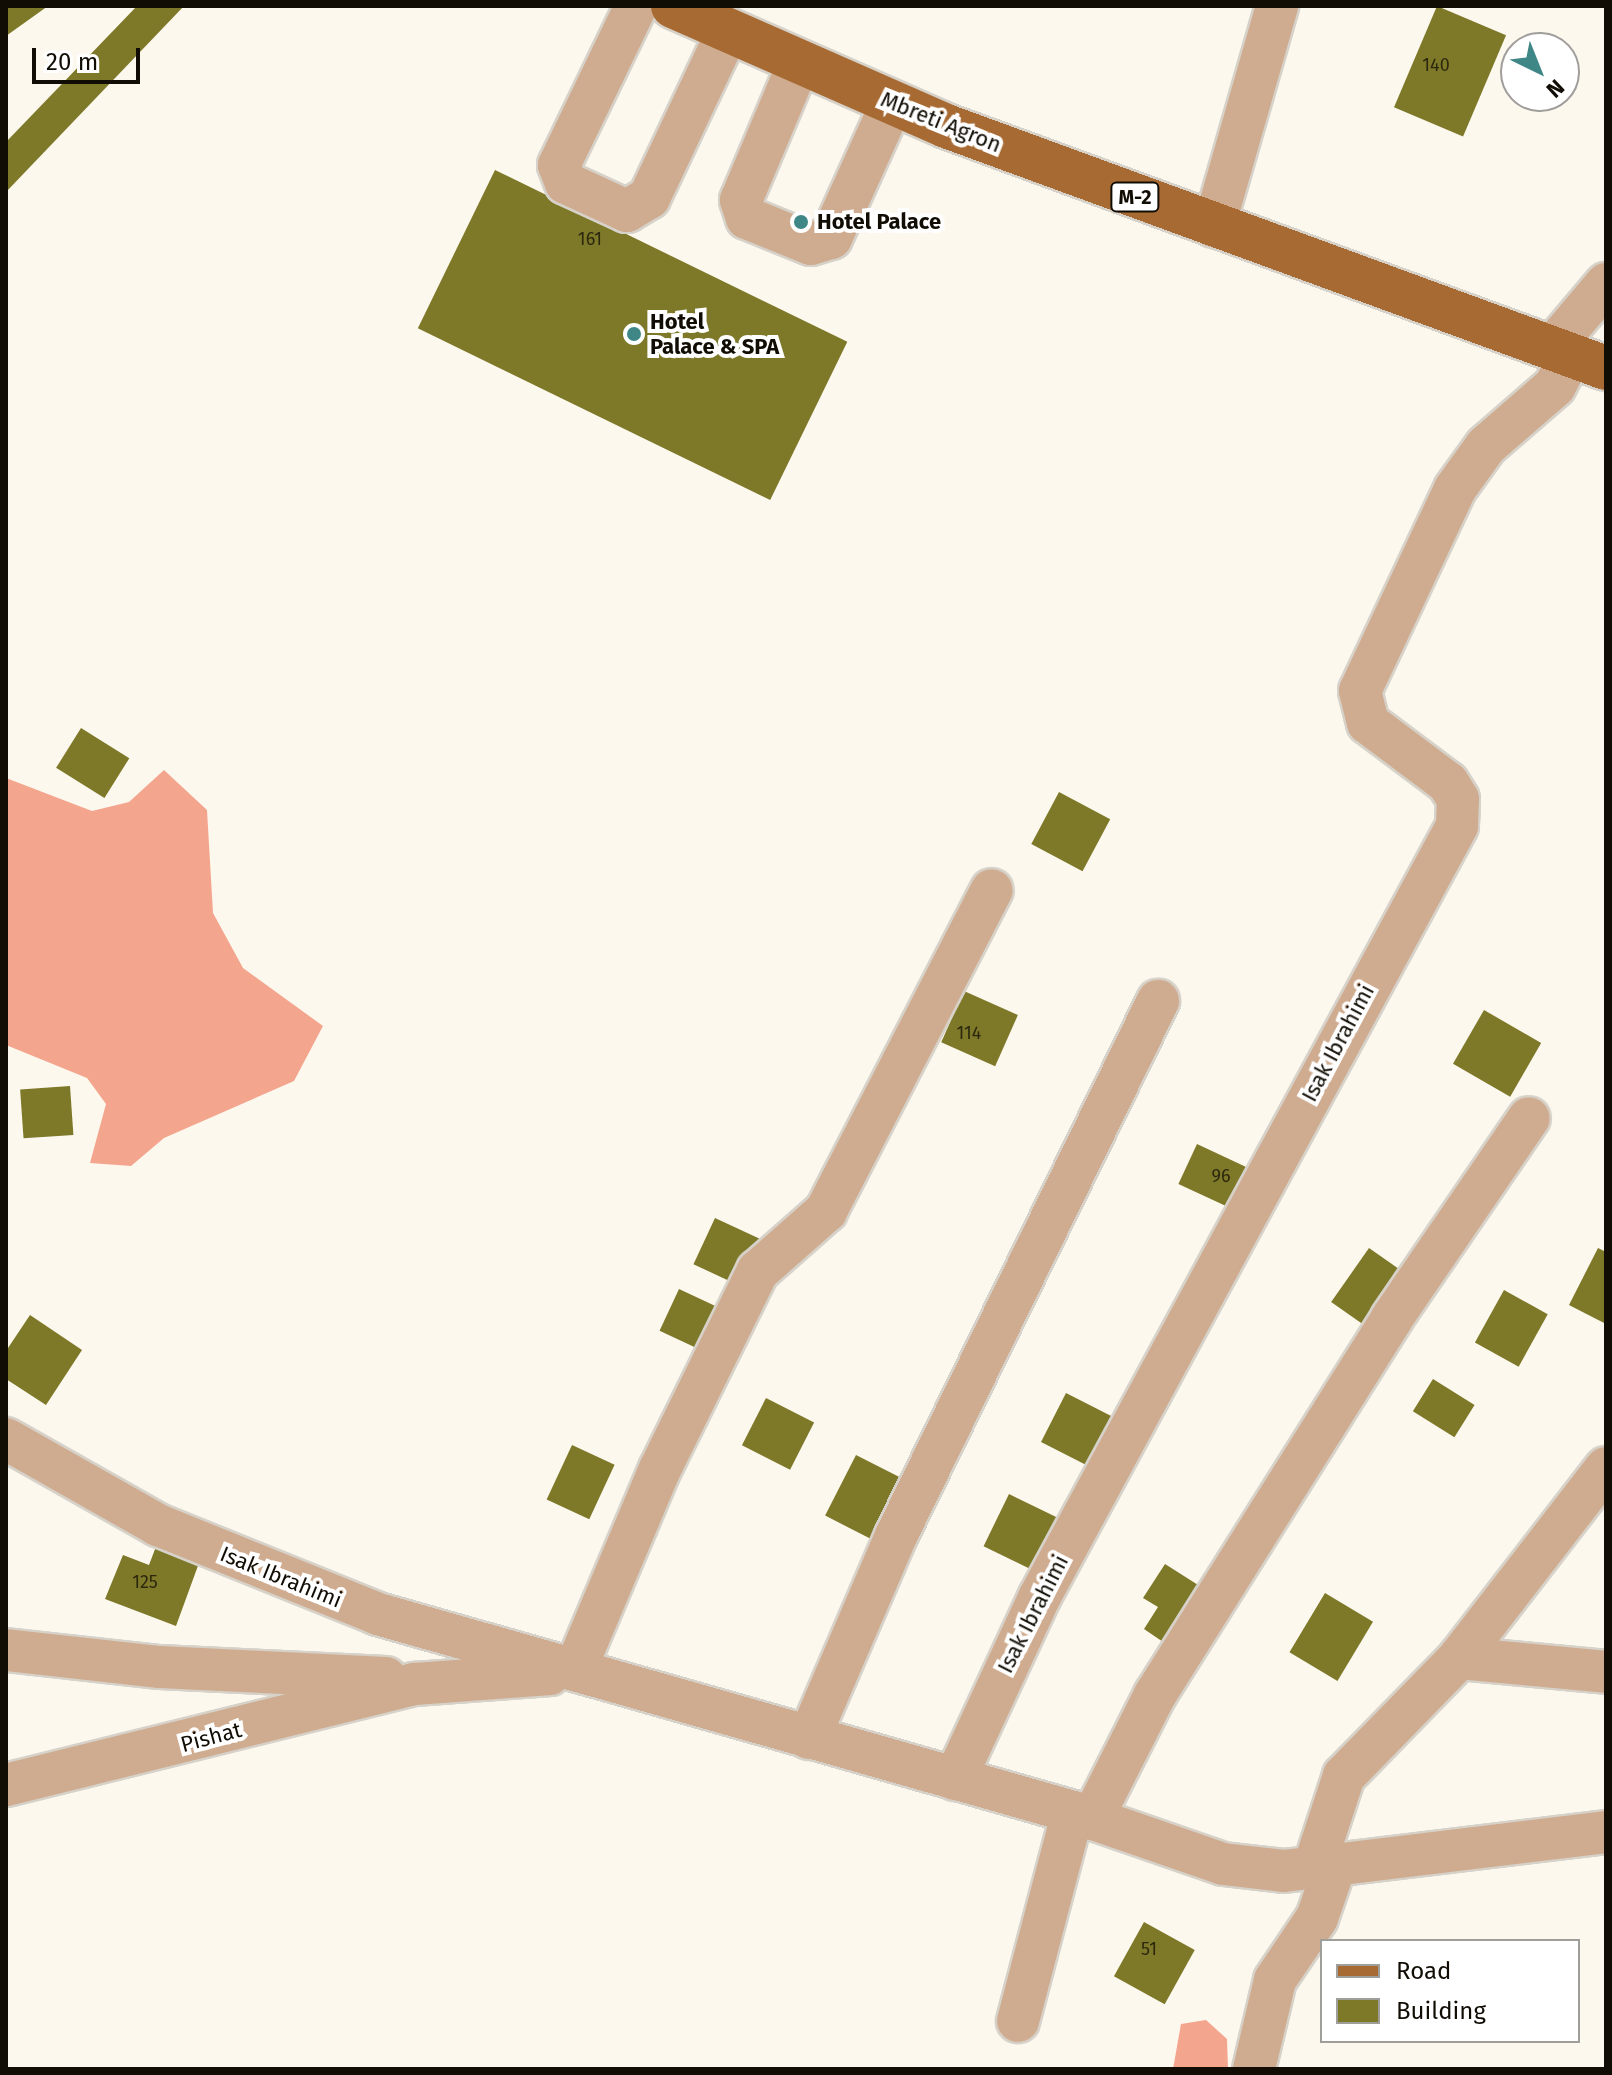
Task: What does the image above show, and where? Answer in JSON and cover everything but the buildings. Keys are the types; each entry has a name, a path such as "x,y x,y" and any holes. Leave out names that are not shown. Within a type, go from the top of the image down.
{"main road":[{"name":"Mbreti Agron","path":"673,6 892,103 1214,226 1576,357"}],"street":[{"path":"636,6 559,165 566,183 627,211 649,198 728,31"},
{"path":"1214,226 1277,6"},
{"path":"799,63 741,200 747,218 811,244 831,238 892,103"},
{"path":"1576,357 1606,284"},
{"name":"Isak Ibrahimi","path":"955,1779 1039,1598 1457,826 1458,799 1448,783 1368,723 1360,691 1455,489 1486,446 1555,386 1576,357"},
{"path":"575,1670 660,1469 758,1271 826,1211 992,890"},
{"path":"809,1738 896,1536 1158,1001"},
{"path":"1018,2021 1082,1815 1392,1318 1529,1118"},
{"name":"Isak Ibrahimi","path":"6,1439 242,1562 378,1614 1082,1815 1223,1864 1253,1871 1325,1865 1606,1832"},
{"path":"1254,2069 1275,1980 1317,1918 1344,1776 1459,1658 1606,1468"},
{"name":"Pishat","path":"6,1650 415,1684"},
{"path":"1459,1658 1606,1672"},
{"name":"Pishat","path":"6,1785 415,1684 575,1670"}],"shaded area":[{"path":"164,770 207,810 213,913 243,968 323,1026 294,1081 164,1138 131,1166 90,1163 106,1104 87,1078 6,1045 6,778 92,811 129,802"},
{"path":"1206,2020 1227,2039 1228,2069 1173,2069 1181,2024"}],"place":[{"name":"Hotel Palace","path":"801,222"},
{"name":"Hotel Palace & SPA","path":"634,334"}]}
